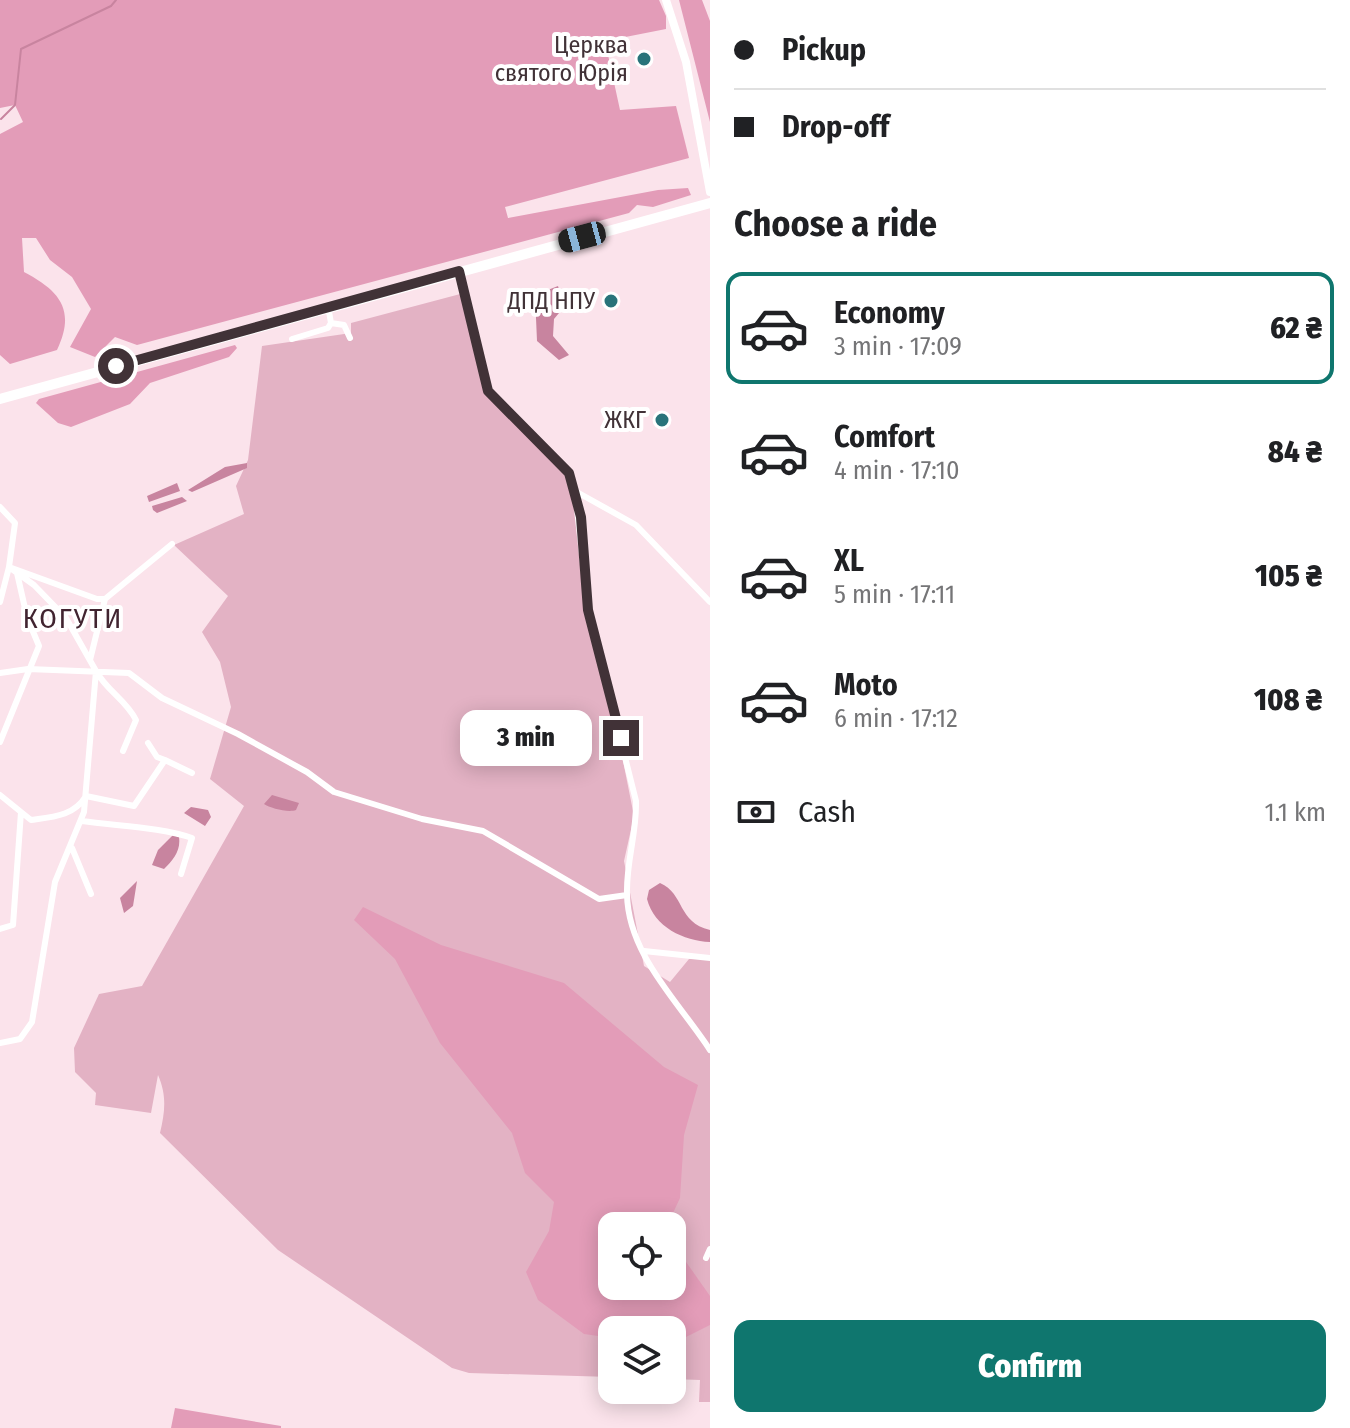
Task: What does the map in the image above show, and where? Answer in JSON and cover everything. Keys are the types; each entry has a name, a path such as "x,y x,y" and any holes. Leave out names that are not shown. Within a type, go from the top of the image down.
{"highway":[{"path":"0,399 710,203"}],"street":[{"path":"666,0 706,138 710,192"},
{"path":"459,271 488,391 569,473 575,491 588,610 636,801 637,823 628,859 628,910 644,951 668,997 710,1050"},
{"path":"292,339 328,328 331,323 328,306"},
{"path":"331,323 344,325 350,338"},
{"path":"575,491 636,525 710,602"},
{"path":"0,507 15,523 0,602"},
{"path":"90,660 105,599 172,544"},
{"path":"9,567 66,618 106,688 129,707 136,720 123,751"},
{"path":"9,567 97,599 105,599"},
{"path":"0,742 39,646 27,617 17,572"},
{"path":"0,673 28,669 129,673 162,698 238,734 307,772 334,792 422,819 483,831 599,899 627,895"},
{"path":"0,1043 20,1039 32,1022 55,882 82,821 96,671"},
{"path":"148,743 157,757 192,773"},
{"path":"86,796 134,806 165,760"},
{"path":"0,795 31,820 56,817 79,808 86,796"},
{"path":"0,929 13,925 21,812"},
{"path":"82,821 133,830 173,831 192,838 181,874"},
{"path":"72,848 91,894"},
{"path":"644,951 710,958"},
{"path":"706,1258 710,1249"}],"shaded area":[{"path":"0,0 659,0 666,16 666,29 605,41 620,110 676,106 689,158 505,207 508,218 658,190 688,188 691,195 653,207 637,205 629,213 137,345 115,337 95,357 70,347 91,309 72,277 50,260 36,238 22,238 24,272 55,294 61,303 65,324 57,350 10,364 0,355 0,134 23,122 15,105 0,108"},
{"path":"679,0 702,0 710,21 710,122"},
{"path":"558,286 564,307 554,319 553,336 569,355 559,360 537,341 535,295"},
{"path":"464,293 490,396 575,477 588,624 618,736 634,816 624,861 644,966 670,982 689,959 710,958 710,1402 699,1402 700,1380 686,1380 686,1316 598,1316 598,1377 469,1373 452,1368 278,1250 160,1133 164,1104 158,1075 151,1113 95,1105 96,1093 75,1072 74,1048 99,994 142,986 244,806 210,779 231,707 220,662 202,632 228,596 174,545 244,514 236,486 248,460 262,346 351,333 351,323"},
{"path":"235,345 237,348 229,357 150,383 130,404 71,427 58,423 36,403 39,399"},
{"path":"247,463 247,468 192,492 188,490 225,467"},
{"path":"177,483 180,491 149,502 147,496"},
{"path":"182,497 187,501 157,513 153,510 152,506"},
{"path":"272,795 299,803 296,810 279,810 264,804"},
{"path":"191,807 208,810 211,817 205,826 184,813"},
{"path":"173,835 179,837 179,842 173,859 164,869 152,865 158,850"},
{"path":"137,881 133,906 124,913 120,898"},
{"path":"660,883 674,894 692,921 710,930 710,942 690,939 671,931 656,917 647,899 649,890"},
{"path":"363,907 441,945 564,983 664,1067 698,1085 684,1135 680,1198 674,1212 598,1212 598,1300 686,1300 686,1262 710,1296 710,1325 686,1337 686,1316 598,1316 598,1336 584,1334 538,1300 526,1272 549,1231 554,1202 525,1173 512,1133 440,1043 395,959 354,920"},
{"path":"175,1408 281,1426 281,1428 171,1428"}],"waterway":[{"path":"1,119 15,105 21,49 111,6 116,0"}],"place":[{"name":"Церква святого Юрія","path":"644,59"},
{"name":"ДПД НПУ","path":"611,301"},
{"name":"ЖКГ","path":"662,420"}],"district":[{"name":"КОГУТИ","path":"73,618"}],"route":[{"path":"116,366 459,271 488,391 569,473 581,517 588,610 621,738"}]}
